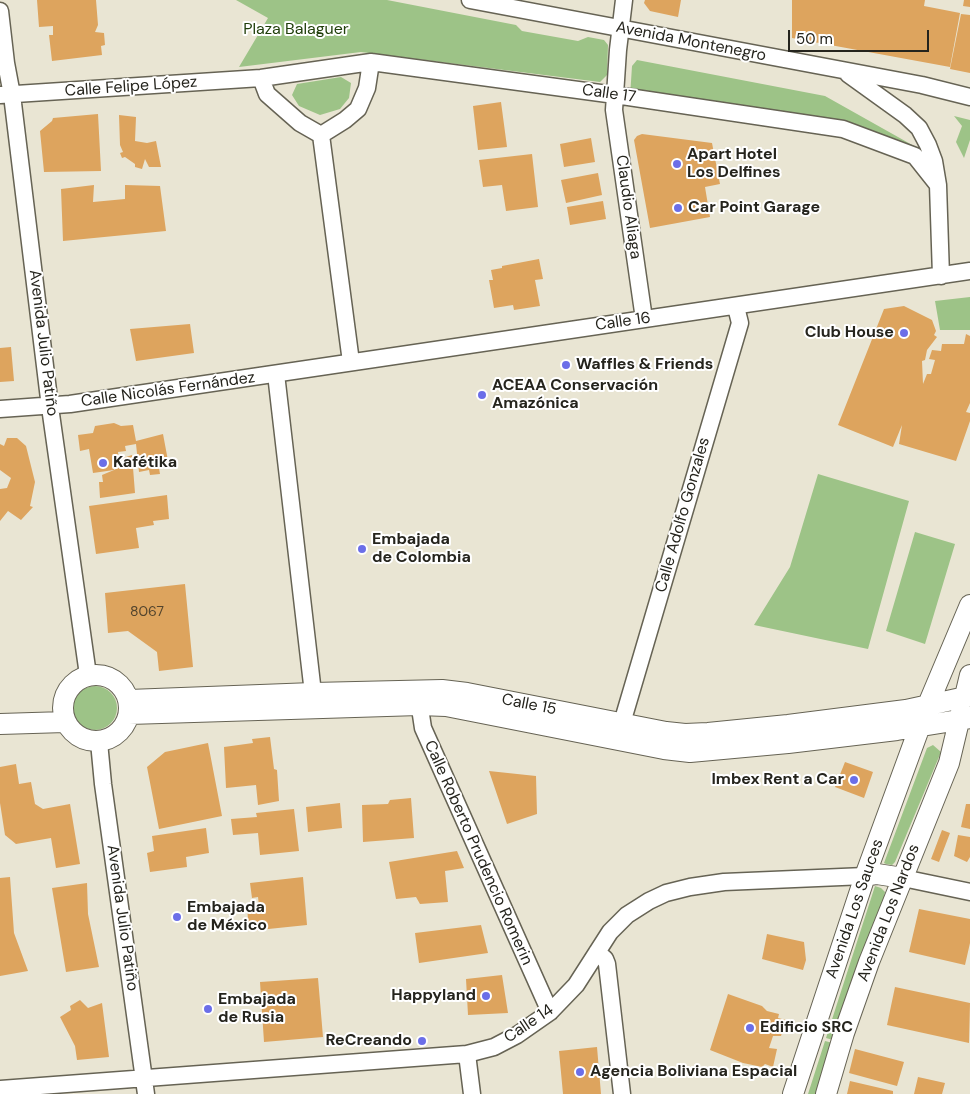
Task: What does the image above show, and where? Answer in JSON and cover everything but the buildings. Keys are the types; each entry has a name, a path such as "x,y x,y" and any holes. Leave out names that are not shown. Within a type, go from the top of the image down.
{"street":[{"name":"Avenida Montenegro","path":"470,0 844,72 922,85 970,97"},
{"name":"Claudio Aliaga","path":"624,0 614,110 644,319"},
{"name":"Avenida Julio Patiño","path":"0,11 6,63 6,95 88,675"},
{"path":"321,135 345,120 358,109 367,88 371,62"},
{"name":"Calle 17","path":"261,78 371,62 615,95 843,129 915,156 938,185"},
{"path":"844,72 905,115 919,128 928,145 934,161 938,185 941,276"},
{"name":"Calle Felipe López","path":"6,95 261,78"},
{"path":"261,78 267,94 274,101 300,123 321,135"},
{"path":"321,135 351,362"},
{"name":"Calle 16","path":"276,374 970,271"},
{"name":"Calle Adolfo Gonzales","path":"620,731 740,323 736,307"},
{"path":"276,374 313,693"},
{"name":"Calle Nicolás Fernández","path":"0,410 50,407 276,374"},
{"path":"927,707 970,605"},
{"path":"100,674 118,682 124,689 129,708 124,726 118,734 110,739 99,742 89,741 79,737 70,729 64,715 64,699 67,690 74,683 88,675 100,674"},
{"name":"Calle 15","path":"620,731 685,734 788,725 927,707 968,687"},
{"name":"Avenida Los Nardos","path":"826,1094 844,1033 863,980 949,763 962,724 968,687"},
{"name":"Calle 15","path":"129,708 313,693 418,698"},
{"name":"Calle 15","path":"129,708 418,698 467,693 620,731 664,749 690,752 920,726 962,724"},
{"name":"Calle Roberto Prudencio Romerin","path":"418,698 422,728 550,1012"},
{"name":"Avenida Los Sauces","path":"793,1094 865,876 927,707"},
{"path":"0,712 64,715"},
{"path":"0,724 64,715"},
{"name":"Avenida Julio Patiño","path":"99,742 104,794 145,1086"},
{"path":"865,876 877,874 970,892"},
{"name":"Calle 14","path":"0,1089 145,1086 467,1054 494,1047 517,1036 550,1012 576,985 610,932 627,915 648,901 666,893 690,887 724,882 865,876"},
{"path":"597,952 605,959 607,964 622,1094"},
{"path":"467,1054 472,1094"}],"green space":[{"name":"Plaza Balaguer","path":"236,0 387,0 516,25 522,31 578,41 588,37 604,40 608,45 607,75 600,82 361,52 239,67 268,18"},
{"path":"637,60 825,96 914,146 923,159 906,148 630,97 632,66"},
{"path":"341,77 351,83 349,98 340,109 320,115 299,106 292,95 297,84"},
{"path":"954,116 970,120 970,140 964,158 956,142 962,126"},
{"path":"970,297 970,330 940,330 935,301"},
{"path":"818,474 909,501 868,649 754,625 790,567"},
{"path":"915,532 955,544 925,644 886,631"},
{"path":"95,686 107,690 113,696 117,708 113,720 107,726 95,730 83,726 77,720 73,708 77,696 83,690"},
{"path":"933,745 941,752 895,862 892,865 886,864 884,863 927,748"},
{"path":"875,886 885,892 884,897 833,1040 826,1038"},
{"path":"825,1041 833,1043 817,1094 808,1094"}],"place":[{"name":"Apart Hotel Los Delfines","path":"677,164"},
{"name":"Car Point Garage","path":"678,208"},
{"name":"Club House","path":"904,333"},
{"name":"Waffles & Friends","path":"566,365"},
{"name":"ACEAA Conservación Amazónica","path":"482,395"},
{"name":"Kafétika","path":"103,463"},
{"name":"Embajada de Colombia","path":"362,549"},
{"name":"Imbex Rent a Car","path":"854,780"},
{"name":"Embajada de México","path":"177,917"},
{"name":"Happyland","path":"486,996"},
{"name":"Embajada de Rusia","path":"208,1009"},
{"name":"Edificio SRC","path":"750,1028"},
{"name":"ReCreando","path":"422,1041"},
{"name":"Agencia Boliviana Espacial","path":"580,1072"}]}
